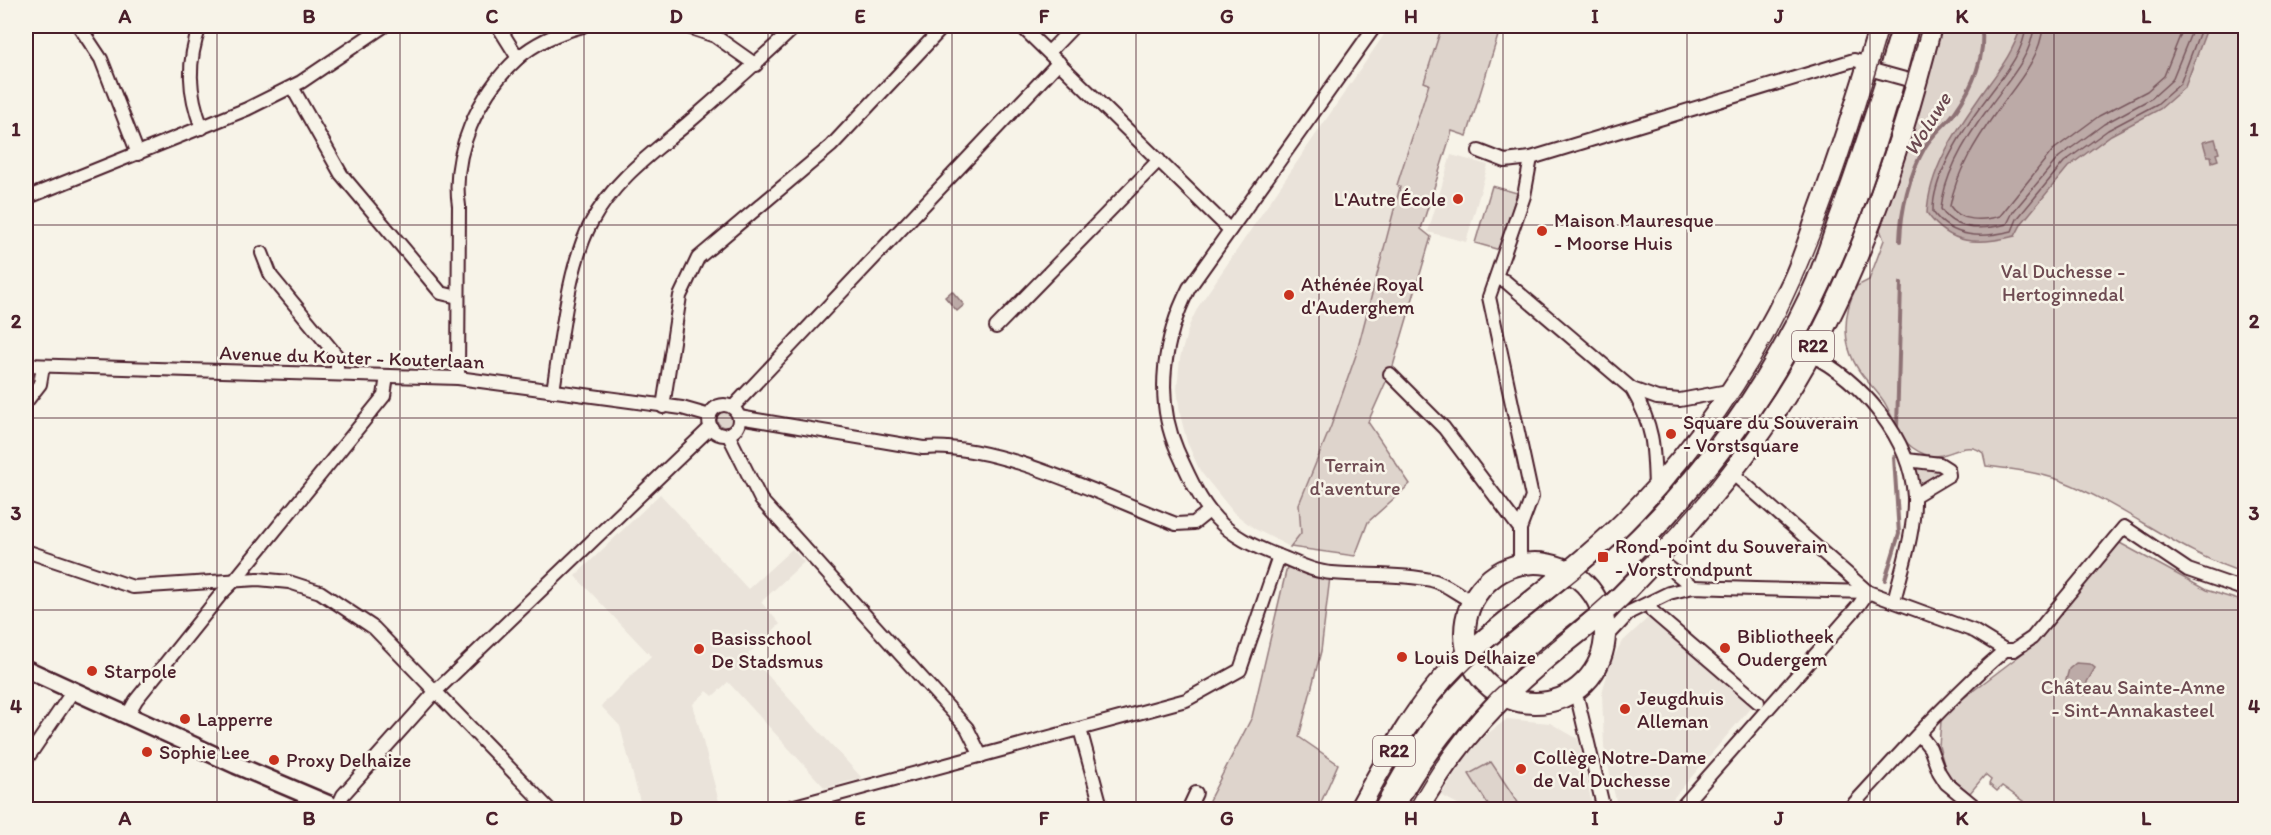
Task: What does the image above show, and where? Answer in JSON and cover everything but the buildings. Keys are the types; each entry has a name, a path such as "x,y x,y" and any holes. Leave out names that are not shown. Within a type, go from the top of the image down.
{"main road":[{"name":"R22","path":"1359,810 1422,708 1454,667 1571,572 1655,490 1695,444 1733,390 1767,333 1794,279 1832,177 1880,26"},
{"name":"R22","path":"1417,810 1448,759 1503,696 1603,613 1657,558 1731,472 1783,400 1809,354 1856,254 1890,164 1916,82 1930,26"},
{"path":"1520,564 1555,565 1571,572 1594,593 1603,613 1605,639 1595,670 1572,693 1556,700 1538,703 1520,702 1503,696 1480,678 1468,655 1466,618 1472,601 1491,577 1520,564"},
{"path":"26,669 339,809"}],"street":[{"path":"79,26 101,59 138,154"},
{"path":"200,26 189,74 190,92 202,128"},
{"path":"26,198 202,128 292,87 384,26"},
{"path":"498,26 518,58"},
{"path":"458,378 459,206 456,187 460,158 469,129 482,104 518,58 551,38 583,26"},
{"path":"686,26 715,36 756,65"},
{"path":"554,391 576,262 590,225 603,202 626,174 756,65 796,26"},
{"path":"663,407 680,296 698,258 831,146 944,26"},
{"path":"1021,26 1230,230"},
{"path":"1049,52 1074,26"},
{"path":"1375,26 1189,288 1176,314 1164,369 1169,431 1188,476 1209,511 1227,530 1246,544 1328,573 1429,579 1472,601"},
{"path":"1479,152 1505,161 1531,158 1854,60 1869,64 1876,71 1916,82"},
{"path":"710,422 718,434 728,434 737,428 736,412 1059,62"},
{"path":"292,87 341,174 441,293 458,297"},
{"path":"1520,564 1520,529 1528,513 1532,497 1489,297 1524,196 1531,158"},
{"path":"996,327 1159,160"},
{"path":"262,254 271,276 337,356 337,374"},
{"path":"1496,278 1505,281 1632,389 1646,413 1653,437 1655,490"},
{"path":"1809,354 1844,375 1859,390 1884,420 1907,460 1914,496 1908,543 1894,602"},
{"name":"Avenue du Kouter - Kouterlaan","path":"26,365 458,378 682,408 710,422"},
{"path":"26,402 40,384 43,366"},
{"path":"1390,374 1444,429 1520,529"},
{"path":"127,716 136,700 222,592 384,396 387,376"},
{"path":"1632,389 1657,398 1680,400 1733,390"},
{"path":"339,809 343,795 436,692 710,422 719,405 736,412 923,448 941,446 1005,458 1176,524 1194,523 1209,511"},
{"path":"728,434 761,500 967,728 981,756"},
{"path":"1907,460 1940,464 1948,469 1948,475 1914,496"},
{"path":"1731,472 1868,592"},
{"path":"1605,639 1630,612 1669,593 1693,587 1868,592 1974,631 2005,650 2014,650 2032,638 2124,527 2188,570 2246,590"},
{"path":"26,551 133,587 258,579 289,582 320,592 374,628 550,810"},
{"path":"780,810 1186,700 1240,670 1279,556"},
{"path":"1657,558 1693,587"},
{"path":"1679,810 1859,606 1868,592"},
{"path":"1653,611 1758,702"},
{"path":"1848,810 1971,680 2005,650"},
{"path":"26,760 73,691"},
{"path":"1572,693 1578,701 1604,810"},
{"path":"1080,729 1102,810"},
{"path":"1919,734 1930,748 1946,783 1979,810"},
{"path":"1188,810 1196,793"}],"shaded area":[{"name":"Athénée Royal d'Auderghem","path":"1390,26 1442,26 1425,82 1429,84 1397,185 1400,186 1356,355 1339,408 1299,504 1301,533 1290,547 1255,529 1234,513 1200,471 1187,442 1180,414 1177,389 1180,358 1189,326 1198,307"},
{"name":"L'Autre École","path":"1451,155 1488,165 1466,242 1428,232"},
{"name":"Basisschool De Stadsmus","path":"660,494 748,589 792,549 804,562 761,602 780,624 748,654 862,778 825,788 728,682 713,696 707,691 693,704 721,809 642,809 620,726 601,706 651,656 575,576"},
{"path":"1650,616 1753,705 1664,809 1618,810 1604,747 1602,693 1610,664 1621,643"},
{"name":"Collège Notre-Dame de Val Duchesse","path":"1507,719 1550,723 1578,739 1593,809 1467,809 1441,795 1474,744"}],"green space":[{"name":"Terrain d'aventure","path":"1442,26 1501,26 1467,136 1452,131 1421,229 1431,237 1393,366 1368,422 1410,484 1368,522 1355,556 1290,547 1301,533 1299,504 1331,426 1356,355 1400,187 1397,185 1429,84 1424,82"},
{"name":"Val Duchesse - Hertoginnedal","path":"1943,26 2245,26 2245,573 2198,554 2086,491 2062,481 2034,473 1986,466 1983,453 1976,449 1962,449 1932,456 1916,450 1904,439 1884,401 1856,366 1846,332 1848,309 1857,286 1869,280 1884,240 1879,227"},
{"path":"1492,186 1517,193 1500,250 1475,243"},
{"path":"725,411 733,419 725,427 717,419"},
{"path":"1917,466 1942,469 1943,473 1922,487 1917,484 1914,470"},
{"name":"Château Sainte-Anne - Sint-Annakasteel","path":"2118,542 2206,590 2245,602 2245,809 2034,809 2002,786 1997,791 1989,784 1991,780 1985,775 1970,793 1949,776 1945,769 1939,746 1941,721 1957,703 2019,656 2039,637"},
{"path":"1287,567 1330,577 1321,651 1299,737 1338,764 1318,809 1204,810 1252,717"},
{"path":"1491,762 1519,804 1512,809 1491,809 1469,774"}],"water":[{"path":"2021,26 2208,26 2185,87 2160,109 2111,135 2068,167 2022,223 2015,236 1989,241 1955,237 1945,232 1927,213 1932,182 1952,140 2008,56"},
{"path":"2215,139 2219,153 2216,154 2218,160 2212,162 2211,156 2207,156 2203,142"},
{"path":"952,291 964,305 957,311 945,297"},
{"path":"2076,663 2090,664 2095,668 2087,682 2087,692 2083,695 2068,685 2066,680 2069,669"}],"waterway":[{"name":"Woluwe","path":"1900,241 1904,205 1914,169 1928,142 1948,121 1967,93 1980,60 1981,26"},
{"name":"Woluwe","path":"1897,428 1901,283"},
{"name":"Woluwe","path":"1885,580 1899,534 1894,457"}],"tram line":[{"path":"1370,810 1412,739 1449,690 1506,635 1598,561 1641,520 1688,466 1751,377 1786,314 1814,250 1849,155 1889,26"},
{"path":"1407,810 1445,748 1479,706 1508,678 1617,585 1649,553 1702,494 1747,434 1787,372 1821,308 1851,241 1901,101 1922,26"}],"place":[{"name":"L'Autre École","path":"1458,199"},
{"name":"Maison Mauresque - Moorse Huis","path":"1542,231"},
{"name":"Athénée Royal d'Auderghem","path":"1289,295"},
{"name":"Square du Souverain - Vorstsquare","path":"1671,434"},
{"name":"Rond-point du Souverain - Vorstrondpunt","path":"1603,557"},
{"name":"Bibliotheek Oudergem","path":"1725,648"},
{"name":"Basisschool De Stadsmus","path":"699,649"},
{"name":"Louis Delhaize","path":"1402,657"},
{"name":"Starpole","path":"92,671"},
{"name":"Jeugdhuis Alleman","path":"1625,709"},
{"name":"Lapperre","path":"185,719"},
{"name":"Sophie Lee","path":"147,752"},
{"name":"Proxy Delhaize","path":"274,760"},
{"name":"Collège Notre-Dame de Val Duchesse","path":"1521,769"}]}
